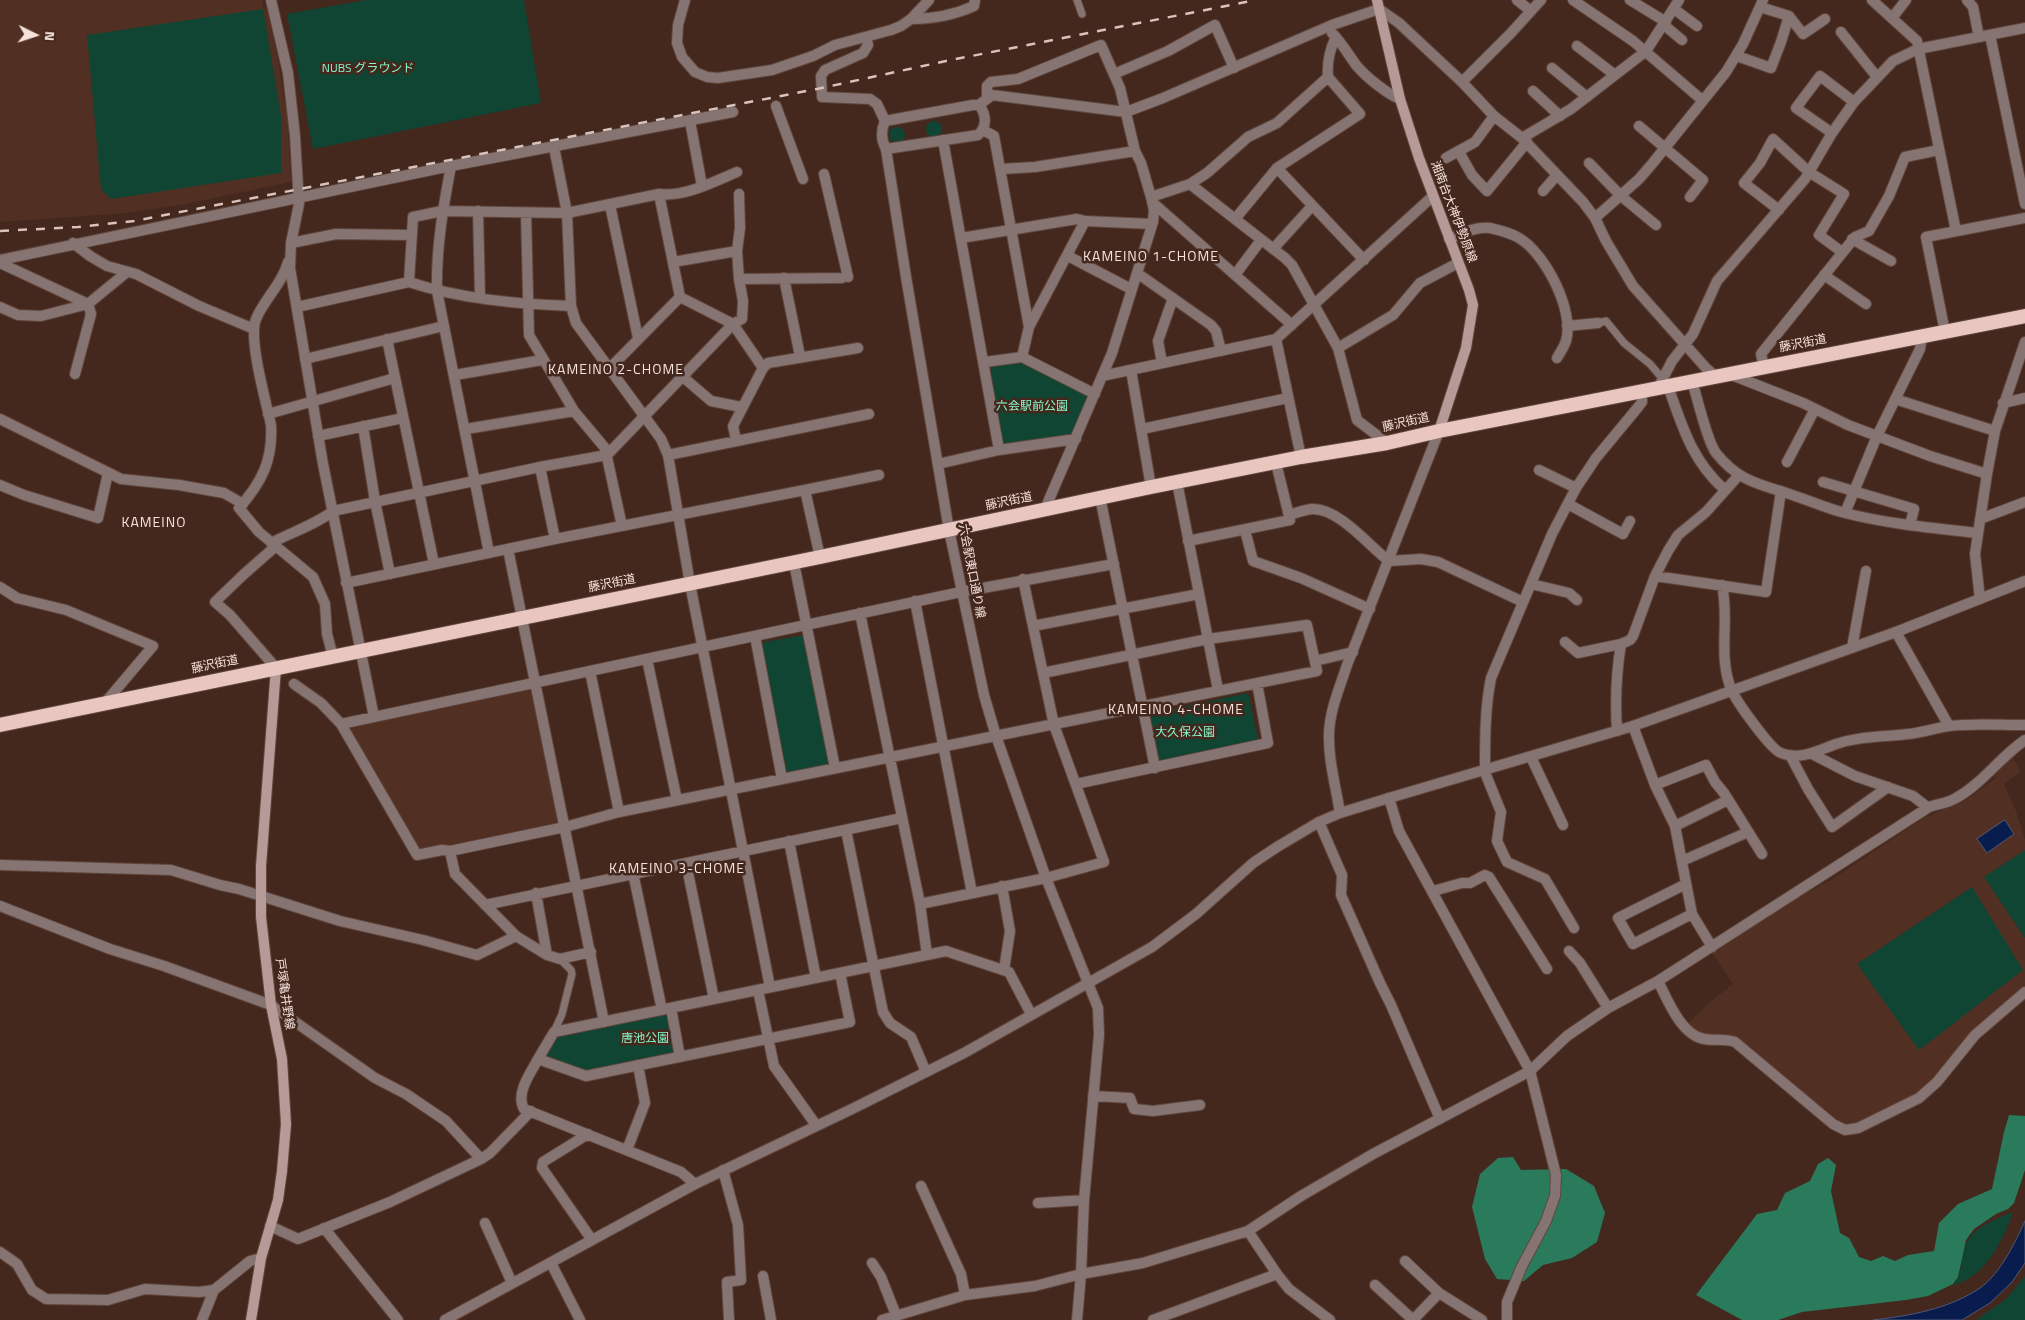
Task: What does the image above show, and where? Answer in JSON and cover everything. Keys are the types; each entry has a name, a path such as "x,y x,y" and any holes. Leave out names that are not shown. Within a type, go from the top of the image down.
{"highway":[{"name":"藤沢街道","path":"0,725 794,563 1100,497 1301,457 1387,443 1642,391 1663,384 1692,381 1764,368 2025,316"}],"main road":[{"name":"湘南台大神伊勢原線","path":"1378,4 1400,99 1433,196 1470,290 1473,306 1466,348 1439,431"},
{"name":"戸塚亀井野線","path":"251,1320 261,1258 278,1200 286,1124 282,1059 271,1005 262,917 262,866 276,668"}],"street":[{"path":"271,0 288,73 293,107 298,198 290,256 286,271 261,309 254,329 254,339 272,438 264,474 239,508 245,518 313,578 321,591 325,604 327,634 333,657"},
{"path":"685,0 678,25 677,42 682,57 695,72 707,77 718,78 772,70 813,56 836,45 896,28 911,19 928,0"},
{"path":"911,19 927,19 961,12 974,6 975,0"},
{"path":"1078,0 1082,14"},
{"path":"1517,0 1531,11"},
{"path":"1462,82 1541,0"},
{"path":"1573,0 1646,51 1702,100"},
{"path":"1630,0 1665,24 1682,40"},
{"path":"1872,0 1917,41 1956,231"},
{"path":"1892,18 1906,0"},
{"path":"1967,0 1973,7 1979,37"},
{"path":"1459,152 1472,174 1487,191 1524,140 1587,97 1646,51 1665,24 1676,3 1697,26"},
{"path":"1595,218 1638,179 1726,72 1762,3 1789,16 1803,34 1825,18"},
{"path":"866,37 868,45 863,53 825,70 821,76 822,97 870,99 877,104 885,121 983,102 992,95 1126,112 1234,68 1378,4 1462,82 1494,116 1524,140 1583,202 1595,218 1606,241 1633,286 1706,368 1815,409 1848,425 1986,474"},
{"path":"1736,56 1771,68 1782,42 1789,16"},
{"path":"1114,74 1168,51 1215,25 1234,68"},
{"path":"1326,27 1347,49 1357,66 1382,88 1400,99"},
{"path":"1663,384 1672,361 1693,334 1717,280 1809,172 1832,133 1854,102 1877,76 1900,56 1918,49 2025,28"},
{"path":"1841,32 1877,76"},
{"path":"1990,35 2025,204"},
{"path":"1236,219 1277,168 1360,114 1328,78 1327,63 1336,37"},
{"path":"886,149 978,135 985,125 983,102 987,86 990,82 1018,78 1101,45 1114,74 1120,88 1135,151 1141,164 1151,200 1152,224 1112,353 1045,509"},
{"path":"1577,46 1615,75"},
{"path":"1552,68 1587,97"},
{"path":"1832,133 1796,108 1803,96 1820,76 1854,102"},
{"path":"1151,200 1190,184 1248,137 1276,123 1328,78"},
{"path":"1533,91 1560,116"},
{"path":"776,106 803,179"},
{"path":"0,261 73,243 451,166 733,112"},
{"path":"1446,158 1475,142 1494,116"},
{"path":"690,121 702,186"},
{"name":"六会駅東口通り線","path":"885,121 882,136 886,149 949,530 984,695 996,736 1046,878 1098,1008 1099,1035 1084,1200 1077,1320"},
{"path":"1639,126 1703,180 1690,197"},
{"path":"983,130 994,136 1029,327"},
{"path":"1778,210 1744,183 1760,163 1773,139 1809,172 1844,194 1819,235 1842,252"},
{"path":"944,140 985,362 999,450"},
{"path":"554,147 567,213 571,306 576,323 660,440 668,455 690,584 770,987"},
{"path":"1764,368 1762,354 1855,236 1869,231 1889,196 1905,157 1939,150"},
{"path":"1001,169 1035,167 1135,151"},
{"path":"1589,163 1621,196 1656,225"},
{"path":"451,166 442,211 436,257 436,291 466,429 489,553"},
{"path":"1277,168 1364,260"},
{"path":"409,282 413,218 442,211 567,213 659,194 669,195 702,186 737,172"},
{"path":"739,279 845,278 824,174"},
{"path":"1543,191 1557,175"},
{"path":"1190,184 1292,265 1338,348 1357,420 1387,443"},
{"path":"659,194 680,297"},
{"path":"276,668 230,615 215,602 273,544 309,524 320,521 333,511 475,480 607,455 733,324 742,319 743,301 737,251 740,228 739,194"},
{"path":"1102,376 1276,339 1433,196"},
{"path":"1151,200 1292,325"},
{"path":"610,205 638,338"},
{"path":"1273,249 1312,206"},
{"path":"478,211 480,297"},
{"path":"526,212 529,336 574,411 597,438 607,455 622,526"},
{"path":"961,238 1077,218 1085,221 1152,224"},
{"path":"1945,332 1926,237 2025,218"},
{"path":"1022,357 1029,327 1085,221"},
{"path":"1449,238 1484,228 1506,232 1524,242 1544,264 1558,286 1567,326 1565,343 1556,358"},
{"path":"291,243 336,234 411,235"},
{"path":"1234,275 1261,240"},
{"path":"1852,240 1891,261"},
{"path":"73,243 107,266 153,282 199,306 254,329"},
{"path":"673,262 737,251"},
{"path":"290,256 318,436 359,652 374,717"},
{"path":"1068,256 1131,289"},
{"path":"0,261 88,304 91,314 75,374"},
{"path":"1338,348 1393,315 1420,283 1458,263"},
{"path":"0,307 18,315 41,316 88,304 126,272"},
{"path":"1137,273 1211,325 1216,331 1221,351"},
{"path":"1824,275 1863,299"},
{"path":"784,278 800,356"},
{"path":"297,307 409,282 436,291 527,304 571,306"},
{"path":"609,369 680,297"},
{"path":"680,297 733,324 763,368"},
{"path":"1162,363 1158,341 1173,298"},
{"path":"1567,326 1606,321 1624,343 1650,364 1663,384 1697,459 1724,490"},
{"path":"305,359 444,326"},
{"path":"1845,513 1878,436 1920,349 1922,336"},
{"path":"387,339 434,564"},
{"path":"1276,339 1301,457"},
{"path":"1980,598 1976,570 1977,533 1986,474 2003,403 2025,342"},
{"path":"736,440 733,426 741,407 763,368 768,363 800,356 858,348"},
{"path":"985,362 1022,357 1095,394"},
{"path":"455,375 542,360"},
{"path":"1131,370 1151,487"},
{"path":"683,377 712,401 741,407"},
{"path":"268,414 395,378"},
{"path":"1692,381 1715,451 1739,475 1759,486 1781,491 1845,513 1977,533"},
{"path":"1574,928 1545,878 1507,862 1497,841 1501,812 1485,770 1486,717 1491,678 1552,534 1576,488 1596,458 1642,402 1642,391"},
{"path":"1142,430 1288,398"},
{"path":"2003,403 2025,398"},
{"path":"1895,399 1995,431"},
{"path":"1787,462 1815,409"},
{"path":"466,429 574,411"},
{"path":"668,455 869,414"},
{"path":"318,436 403,418"},
{"path":"0,419 108,473 132,481 170,483 224,493 243,504"},
{"path":"364,426 375,501 390,574"},
{"path":"1340,814 1332,766 1329,732 1334,704 1439,431"},
{"path":"938,464 999,450 1076,439"},
{"path":"1188,541 1290,520 1276,463"},
{"path":"540,467 555,538"},
{"path":"1539,470 1576,488"},
{"path":"0,485 24,495 98,518 108,473"},
{"path":"1565,642 1578,653 1621,644 1630,640 1655,576 1678,536 1706,512 1739,475"},
{"path":"346,583 555,538 879,476"},
{"path":"1177,482 1218,690"},
{"path":"1823,482 1914,509 1910,524"},
{"path":"805,490 820,557"},
{"path":"1655,576 1766,592 1781,491"},
{"path":"1100,497 1155,768"},
{"path":"1980,519 2025,502"},
{"path":"1568,504 1623,534 1630,521"},
{"path":"1289,515 1311,509 1319,510 1347,524 1389,561 1421,559 1438,562 1523,602"},
{"path":"1245,530 1253,561 1301,578 1370,608"},
{"path":"508,549 604,1022"},
{"path":"794,563 835,768"},
{"path":"341,724 915,601 1023,579 1114,564"},
{"path":"1852,648 1866,570"},
{"path":"920,904 1046,878 1104,862 1054,725 1023,579"},
{"path":"445,1320 695,1184 926,1072 1152,947 1196,914 1254,863 1319,822 1389,798 1633,726 1896,632 2025,582"},
{"path":"1531,584 1569,593 1577,600"},
{"path":"1722,585 1724,600 1723,652 1732,692 1774,750 1790,755 1812,754 1837,744 1860,738 1918,733 1949,726 1984,724 2025,725"},
{"path":"0,587 17,598 66,610 153,646 104,704"},
{"path":"1033,626 1199,594"},
{"path":"915,601 972,893"},
{"path":"860,613 920,904 928,955"},
{"path":"294,684 321,703 341,724 417,855 442,850 450,851 565,827 618,812 1317,671 1307,625 1208,639 1043,673"},
{"path":"1896,632 1949,726"},
{"path":"755,636 782,779"},
{"path":"1618,731 1615,703 1621,644"},
{"path":"1315,662 1353,652"},
{"path":"646,659 677,800"},
{"path":"590,671 618,812"},
{"path":"1076,784 1268,743 1257,683"},
{"path":"1633,726 1655,786 1675,826 1692,914 1712,947"},
{"path":"882,1320 965,1295 1035,1286 1081,1274 1143,1263 1248,1230 1365,1159 1530,1072 1567,1036 1608,1008 1658,981 1929,807 1954,799 1976,785 1997,763 2025,740"},
{"path":"1812,754 1855,776 1913,796 1929,807"},
{"path":"1790,755 1808,789 1832,827 1888,788"},
{"path":"1531,757 1564,825"},
{"path":"1655,786 1706,765 1762,854"},
{"path":"1389,798 1399,831 1530,1072 1556,1175 1555,1196 1546,1221 1522,1266 1507,1302 1507,1320"},
{"path":"1675,826 1728,800"},
{"path":"485,905 902,818"},
{"path":"1319,822 1342,875 1341,895 1440,1119"},
{"path":"846,830 886,1018 890,1023 911,1037 926,1072"},
{"path":"1682,861 1748,832"},
{"path":"789,841 816,978"},
{"path":"450,851 455,874 516,936 547,955 560,959 571,970 572,974 562,1014 522,1091 521,1104 524,1109 682,1172 695,1184"},
{"path":"686,863 714,999"},
{"path":"0,865 171,870 240,889 340,921 423,940 477,955 516,936"},
{"path":"633,874 666,1009 680,1057"},
{"path":"1433,891 1462,883 1470,883 1485,875 1489,876 1547,969"},
{"path":"1686,884 1618,918 1633,944 1692,914"},
{"path":"1002,886 1010,931 1004,970"},
{"path":"536,894 547,955"},
{"path":"0,906 110,949 164,966 271,1005 375,1078 406,1094 446,1122 481,1159"},
{"path":"554,1032 946,951 1008,972 1031,1014"},
{"path":"1569,951 1583,967 1608,1008"},
{"path":"560,959 591,952"},
{"path":"538,1059 586,1076 850,1022 840,973"},
{"path":"1658,981 1680,1020 1696,1037 1710,1040 1728,1039 1735,1042 1833,1124 1844,1130 1858,1128 1919,1098 1936,1082 1975,1035 2025,992"},
{"path":"758,990 774,1066 816,1125"},
{"path":"627,1150 645,1103 638,1066"},
{"path":"1093,1096 1130,1098 1134,1109 1153,1111 1200,1105"},
{"path":"270,1226 298,1238 390,1202 481,1159 490,1153 531,1111"},
{"path":"588,1134 542,1162 542,1168 592,1240"},
{"path":"723,1170 738,1225 741,1280 727,1282 729,1320"},
{"path":"921,1186 957,1266 965,1295"},
{"path":"1038,1203 1084,1200"},
{"path":"486,1223 512,1283"},
{"path":"324,1228 398,1320"},
{"path":"1248,1230 1289,1289 1330,1320"},
{"path":"0,1252 17,1264 32,1290 46,1300 108,1300 144,1289 199,1292 214,1290"},
{"path":"202,1320 214,1290 250,1261 261,1258"},
{"path":"1406,1261 1439,1293 1482,1320"},
{"path":"551,1263 580,1320"},
{"path":"872,1263 881,1277 896,1316"},
{"path":"1153,1320 1277,1274"},
{"path":"763,1276 771,1320"},
{"path":"1375,1285 1413,1320 1439,1293"}],"shaded area":[{"path":"0,0 262,0 263,9 267,9 277,54 287,117 291,182 185,204 128,213 0,222"},
{"path":"528,689 533,691 560,821 557,824 421,852 347,730 350,725"},
{"path":"2013,758 2021,771 2004,784 2016,811 2025,840 2025,987 1981,1026 1936,1078 1925,1087 1886,1109 1850,1125 1844,1125 1732,1036 1698,1034 1686,1025 1710,1002 1733,984 1712,953 1804,894 1831,880 1924,818 1968,799 1996,778 1993,775"}],"green space":[{"name":"NUBS グラウンド","path":"366,0 524,0 541,103 313,149 287,14"},
{"path":"263,9 281,116 281,173 111,199 101,189 87,35"},
{"path":"931,121 937,121 942,126 940,135 931,137 926,132 926,126"},
{"path":"897,127 903,129 905,135 903,141 897,143 891,141 889,135 891,129"},
{"name":"六会駅前公園","path":"1021,361 1089,396 1073,435 1003,449 990,366"},
{"path":"803,635 830,769 787,777 760,643"},
{"name":"大久保公園","path":"1248,693 1259,744 1155,766 1146,715"},
{"path":"2025,850 2025,938 1984,877"},
{"path":"1972,887 2023,970 1919,1050 1857,964"},
{"name":"唐池公園","path":"669,1011 677,1054 586,1072 543,1058 556,1035"},
{"path":"2009,1115 2025,1116 2025,1170 2014,1203 2008,1209 1996,1214 1974,1229 1966,1240 1958,1277 1953,1284 1928,1296 1802,1312 1778,1320 1742,1320 1696,1295 1757,1214 1777,1210 1785,1193 1810,1181 1818,1164 1828,1158 1836,1165 1831,1191 1840,1233 1849,1238 1859,1257 1871,1261 1883,1256 1895,1261 1908,1255 1934,1251 1939,1223 1958,1204 1992,1189"},
{"path":"1513,1157 1521,1170 1566,1169 1594,1186 1605,1213 1597,1242 1572,1258 1543,1265 1524,1281 1497,1279 1485,1259 1472,1207 1480,1174 1498,1158"},
{"path":"2013,1212 1998,1246 1984,1266 1965,1281 1953,1286 1960,1272 1964,1249 1972,1235 1998,1218"},
{"path":"2025,1276 2025,1320 1976,1320 2006,1299"}],"water":[{"path":"2005,820 2014,834 1987,853 1977,839"},
{"path":"2025,1221 2025,1263 2012,1282 1990,1303 1962,1320 1873,1320 1915,1314 1942,1306 1980,1288 1994,1275 2012,1248"}],"railway":[{"path":"0,231 78,227 134,221 817,89 946,61 1256,0"}],"district":[{"name":"KAMEINO 1-CHOME","path":"1151,258"},
{"name":"KAMEINO 2-CHOME","path":"616,371"},
{"name":"KAMEINO","path":"154,524"},
{"name":"KAMEINO 4-CHOME","path":"1176,711"},
{"name":"KAMEINO 3-CHOME","path":"677,870"}]}
